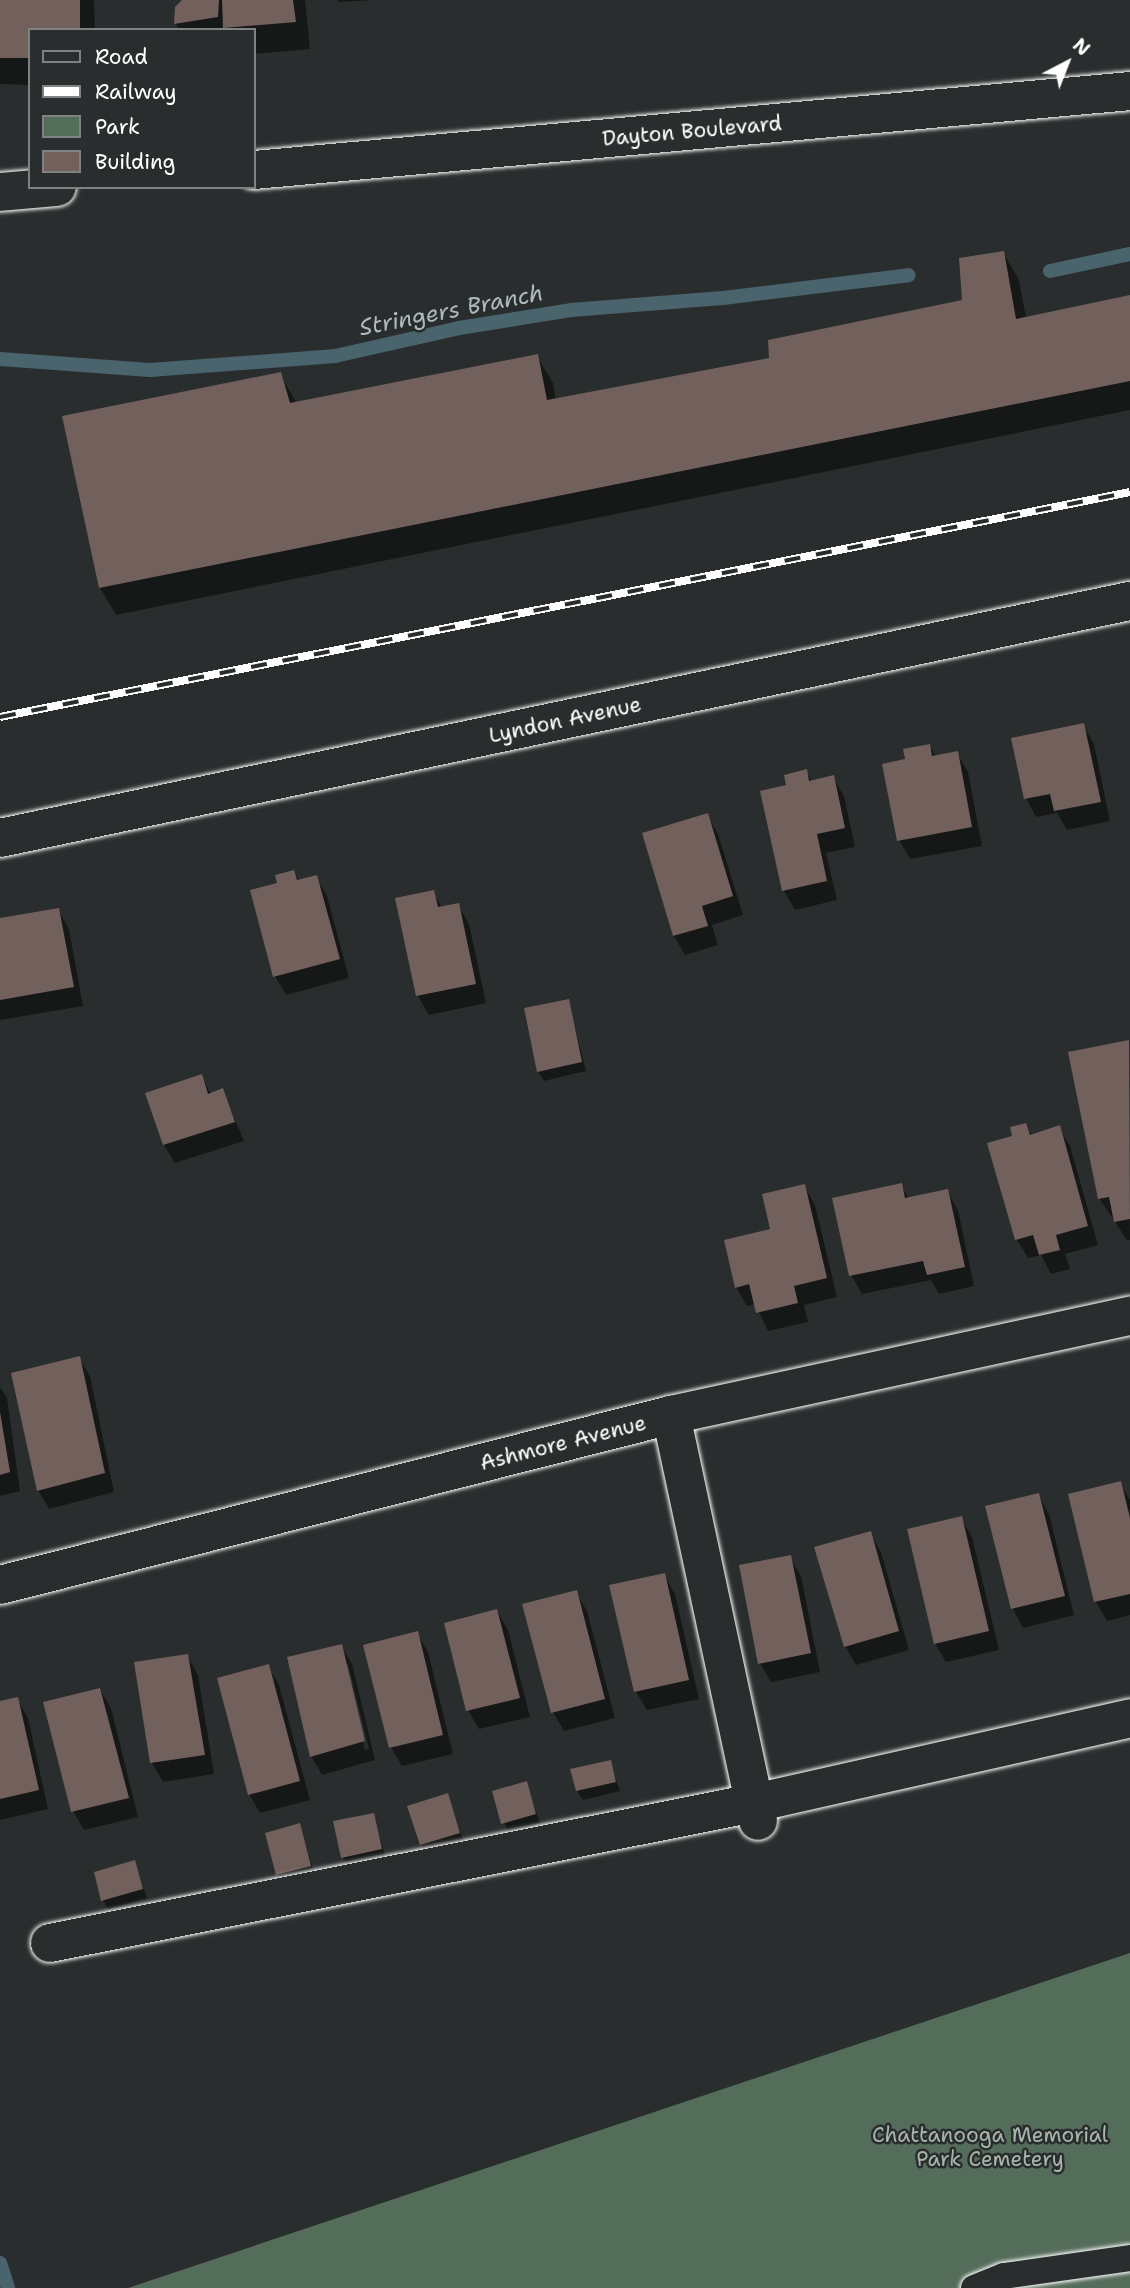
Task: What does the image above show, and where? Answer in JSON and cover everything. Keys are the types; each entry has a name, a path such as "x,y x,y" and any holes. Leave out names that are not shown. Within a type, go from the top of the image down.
{"street":[{"name":"Dayton Boulevard","path":"256,170 1130,92"},
{"path":"0,192 34,189"},
{"name":"Lyndon Avenue","path":"0,838 1130,601"},
{"name":"Ashmore Avenue","path":"0,1586 671,1415 1130,1316"},
{"path":"671,1415 756,1812"},
{"path":"50,1943 756,1812 1130,1718"}],"lane":[{"path":"974,2288 1004,2276 1130,2258"}],"green space":[{"name":"Chattanooga Memorial Park Cemetery","path":"1130,1953 1130,2288 128,2288"}],"building":[{"path":"0,0 80,0 80,28 28,28 28,58 0,58"},
{"path":"182,0 219,0 218,17 174,24 175,7"},
{"path":"222,0 293,0 296,22 223,28"},
{"path":"1004,251 1016,319 1130,295 1130,381 99,588 62,416 281,372 290,403 538,354 547,400 769,358 768,340 962,300 959,258"},
{"path":"1084,723 1101,802 1054,811 1050,794 1024,799 1011,738"},
{"path":"930,744 932,756 958,751 972,827 897,841 882,764 905,759 903,749"},
{"path":"807,769 809,781 834,775 845,828 817,834 827,881 782,891 760,791 786,785 784,775"},
{"path":"708,813 733,896 702,906 708,926 673,936 642,833"},
{"path":"294,870 297,880 317,875 340,959 273,977 250,890 277,883 275,875"},
{"path":"434,890 438,907 459,903 476,984 416,996 395,898"},
{"path":"59,908 74,987 0,1000 0,918"},
{"path":"569,999 582,1062 537,1072 524,1008"},
{"path":"1129,1040 1130,1219 1114,1222 1109,1197 1098,1199 1068,1052"},
{"path":"202,1074 208,1094 223,1088 235,1122 163,1145 145,1093"},
{"path":"1026,1123 1030,1135 1060,1125 1088,1226 1056,1235 1060,1250 1039,1255 1033,1235 1015,1240 987,1143 1012,1136 1010,1127"},
{"path":"902,1183 905,1198 948,1189 965,1267 927,1275 923,1261 849,1276 832,1198"},
{"path":"805,1184 827,1278 794,1286 798,1303 756,1313 749,1284 735,1288 724,1240 770,1229 762,1194"},
{"path":"80,1356 105,1473 37,1491 11,1373"},
{"path":"0,1412 10,1472 0,1475"},
{"path":"1121,1481 1130,1518 1130,1594 1094,1602 1068,1494"},
{"path":"1039,1493 1065,1596 1011,1609 985,1506"},
{"path":"962,1516 989,1631 934,1644 907,1529"},
{"path":"871,1531 899,1631 844,1647 814,1547"},
{"path":"791,1555 811,1653 758,1664 739,1565"},
{"path":"665,1573 689,1680 634,1692 609,1585"},
{"path":"577,1590 605,1699 551,1713 522,1604"},
{"path":"497,1609 520,1698 466,1711 444,1623"},
{"path":"418,1631 443,1735 389,1748 363,1645"},
{"path":"342,1644 365,1741 310,1757 287,1657"},
{"path":"188,1654 205,1755 150,1763 134,1662"},
{"path":"269,1664 300,1781 248,1795 217,1678"},
{"path":"100,1688 129,1798 71,1812 43,1702"},
{"path":"18,1697 39,1790 0,1799 0,1701"},
{"path":"611,1760 616,1782 576,1791 570,1769"},
{"path":"527,1781 536,1814 501,1824 492,1791"},
{"path":"448,1793 460,1833 420,1845 407,1806"},
{"path":"374,1813 382,1849 341,1858 333,1821"},
{"path":"300,1823 311,1866 276,1875 265,1833"},
{"path":"135,1860 143,1889 101,1901 94,1872"}],"waterway":[{"name":"Stringers Branch","path":"1050,271 1130,254"},
{"name":"Stringers Branch","path":"0,359 150,370 335,356 459,328 571,310 723,298 909,275"},
{"path":"0,2263 8,2288"}],"railway":[{"path":"0,717 1130,492"}]}
